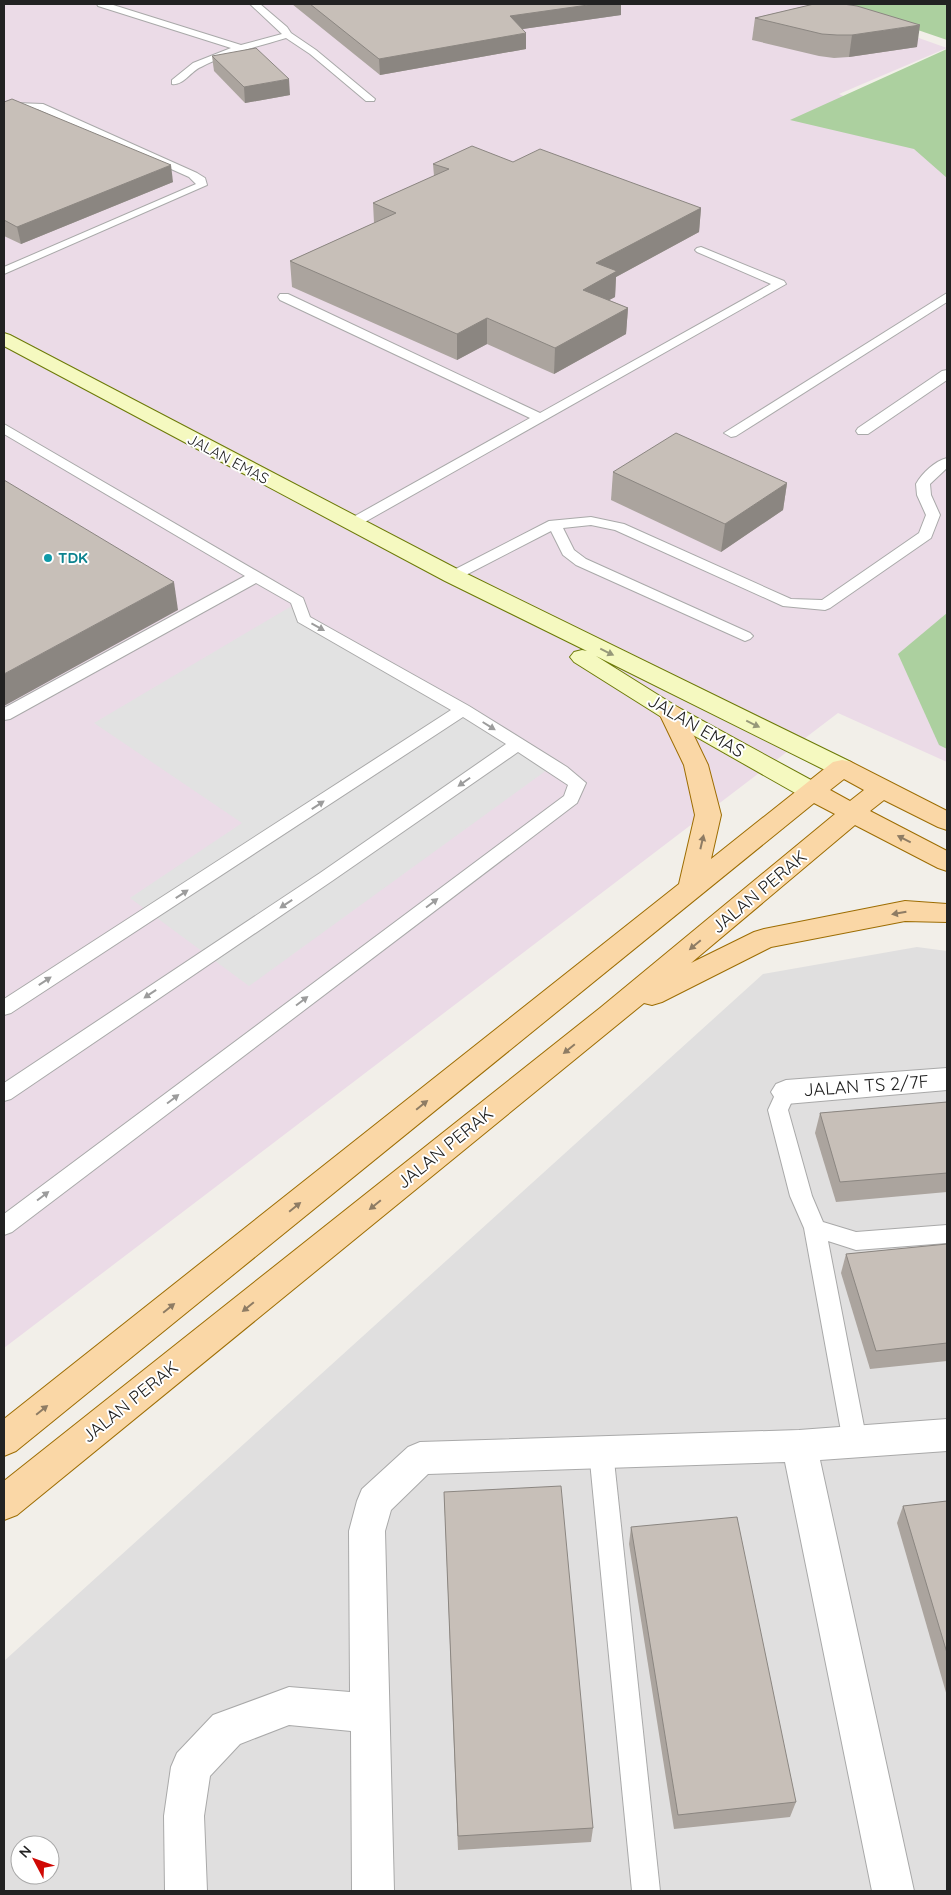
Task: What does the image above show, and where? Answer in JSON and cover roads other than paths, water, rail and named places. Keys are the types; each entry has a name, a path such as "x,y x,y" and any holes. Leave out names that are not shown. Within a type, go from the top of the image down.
{"main road":[{"name":"JALAN EMAS","path":"4,340 453,576 947,820"},
{"name":"JALAN EMAS","path":"453,576 671,713 813,792 947,862"},
{"path":"671,713 696,765 708,816 691,890"},
{"path":"4,1440 842,768"},
{"name":"JALAN PERAK","path":"4,1503 610,1016 882,788"},
{"path":"610,1016 764,939 905,912 947,913"}],"street":[{"name":"JALAN TS 2/7F","path":"786,1092 947,1079"},
{"path":"373,1891 367,1531 375,1501 420,1458 799,1446 947,1435"},
{"path":"799,1446 894,1891"},
{"path":"186,1891 184,1816 191,1767 227,1729 289,1706 370,1713"}],"lane":[{"path":"101,4 241,48"},
{"path":"255,4 284,29 287,35 313,52 370,99"},
{"path":"174,82 196,64 241,48 287,35"},
{"path":"4,110 15,106 39,106 202,180 202,186 5,269"},
{"path":"351,524 780,284 701,250"},
{"path":"284,297 540,418"},
{"path":"731,433 947,298"},
{"path":"863,431 947,374"},
{"path":"4,428 257,576 298,602 303,619 463,710 561,771 577,784 571,799 4,1226"},
{"path":"453,576 554,524 591,521 620,527 788,603 825,605 926,535 933,515 921,487 923,480 947,462"},
{"path":"554,524 568,552 580,562 745,636"},
{"path":"4,715 257,576"},
{"path":"4,1008 463,710"},
{"path":"4,1093 326,877 518,744"},
{"path":"786,1092 778,1110 800,1196 815,1228 855,1442"},
{"path":"815,1228 856,1240 947,1234"},
{"path":"601,1451 646,1891"}],"place":[{"name":"TDK","path":"48,558"}]}
